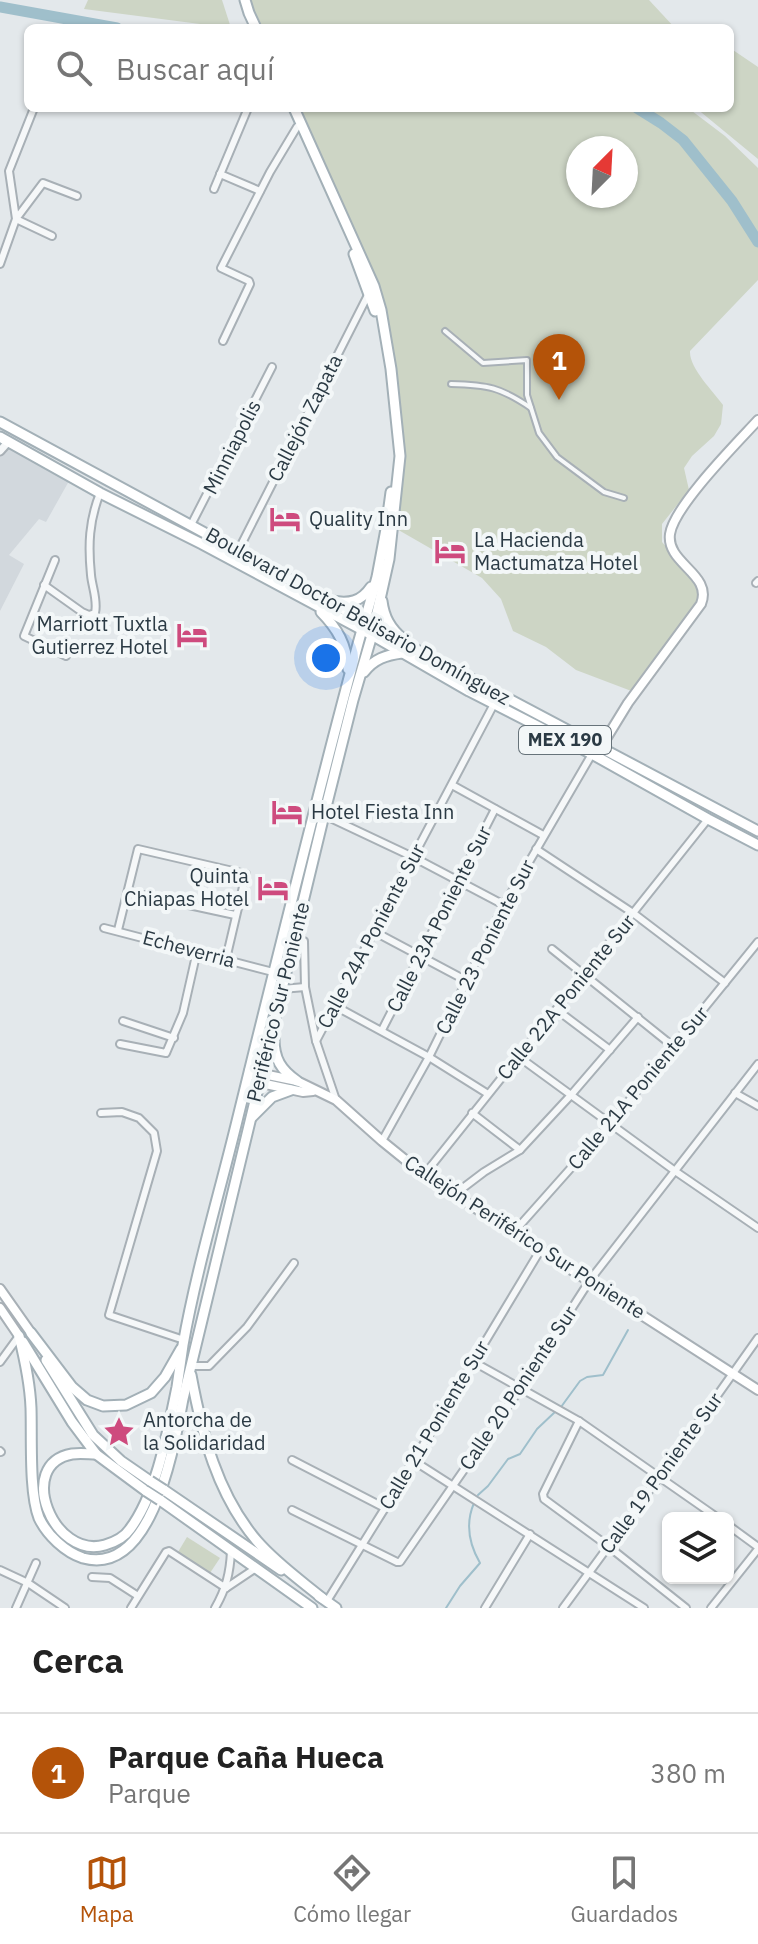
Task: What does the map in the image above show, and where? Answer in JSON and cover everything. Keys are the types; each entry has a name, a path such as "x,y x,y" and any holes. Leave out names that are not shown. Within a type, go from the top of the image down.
{"main road":[{"path":"243,0 252,24"},
{"path":"293,112 297,127 372,289 386,365 394,456 386,529 368,628"},
{"path":"294,112 381,310 391,369 400,456 396,510 383,590 368,628"},
{"path":"601,747 628,703 704,596 698,580 674,553 669,538 673,523 700,484 758,420"},
{"name":"Boulevard Doctor Belisario Domínguez","path":"0,422 238,551 320,603"},
{"name":"Boulevard Doctor Belisario Domínguez","path":"4,439 100,493 414,649 756,827"},
{"path":"377,577 367,593 355,601 320,603 346,649 354,679 375,661 402,653"},
{"path":"383,590 383,612 388,623 414,649"},
{"name":"Boulevard Doctor Belisario Domínguez","path":"368,628 402,653 758,845"},
{"name":"Periférico Sur Poniente","path":"17,1339 27,1370 34,1499 40,1518 64,1548 83,1558 101,1560 121,1553 137,1538 170,1464 294,938 321,789 368,628"},
{"name":"Periférico Sur Poniente","path":"184,1343 273,972 315,830 324,815 354,679"},
{"path":"321,789 328,799"},
{"path":"274,1022 277,1063 294,1086"},
{"path":"248,1075 314,1091 336,1100"},
{"path":"250,1120 272,1097 294,1086"},
{"name":"Callejón Periférico Sur Poniente","path":"336,1100 424,1175 758,1390"},
{"path":"0,1289 72,1387 87,1400 103,1406 126,1405 151,1393 165,1377 184,1343"},
{"path":"0,1308 17,1339 96,1454 325,1600"},
{"path":"31,1333 93,1435 148,1486"},
{"path":"96,1454 73,1454 58,1459 48,1470 44,1483 51,1518 64,1534 83,1545 101,1547 117,1541 130,1531 155,1478 184,1343"},
{"path":"191,1369 209,1450 222,1485 240,1518 281,1565 336,1608"},
{"path":"162,1495 231,1551 312,1608"}],"street":[{"path":"16,219 9,171 32,112"},
{"path":"214,189 246,112"},
{"path":"223,341 250,284 221,268 297,127"},
{"path":"220,174 260,191"},
{"path":"0,264 16,219 43,183 77,196"},
{"path":"16,219 52,236"},
{"name":"Callejón Zapata","path":"238,551 372,289"},
{"path":"445,331 483,363 527,360 527,395 539,433 557,457 604,492 624,498"},
{"name":"Minniapolis","path":"191,525 272,367"},
{"path":"451,384 482,385 503,391 531,408"},
{"path":"0,451 4,439"},
{"path":"44,585 82,612 89,615 95,613 97,606 91,577 89,539 90,522 100,493"},
{"path":"55,560 24,636 66,656"},
{"name":"Calle 24A Poniente Sur","path":"316,1041 494,704"},
{"name":"Calle 23 Poniente Sur","path":"382,1141 429,1057 504,905 592,754"},
{"path":"452,785 543,835"},
{"name":"Calle 23A Poniente Sur","path":"382,1030 495,809"},
{"path":"324,815 504,905"},
{"name":"Calle 22A Poniente Sur","path":"424,1175 708,819"},
{"path":"118,930 138,849 246,874 226,959"},
{"path":"536,849 633,913 725,983"},
{"path":"129,892 235,915"},
{"name":"Echeverria","path":"104,928 273,972"},
{"path":"375,932 467,981"},
{"name":"Callejón Periférico Sur Poniente","path":"294,938 304,941 305,987 316,1041 336,1100"},
{"name":"Calle 21A Poniente Sur","path":"514,1232 610,1124 758,942"},
{"path":"552,949 674,1047"},
{"path":"120,1044 166,1053 183,1013 197,951"},
{"path":"282,989 305,987"},
{"path":"335,1006 429,1057 488,1094"},
{"path":"557,1010 610,1050"},
{"path":"455,1194 520,1150 638,1017"},
{"path":"123,1021 174,1038"},
{"path":"519,1057 758,1228"},
{"name":"Calle 20 Poniente Sur","path":"362,1545 399,1563 520,1389 590,1280 758,1064"},
{"path":"735,1093 758,1106"},
{"path":"101,1113 122,1112 139,1118 154,1133 157,1151 109,1315 184,1343"},
{"path":"472,1113 520,1150"},
{"name":"Calle 21 Poniente Sur","path":"325,1600 414,1461 541,1249"},
{"path":"191,1369 209,1366 247,1327 294,1263"},
{"name":"Calle 19 Poniente Sur","path":"563,1608 758,1338"},
{"path":"0,1362 17,1339"},
{"path":"472,1361 579,1421 710,1512"},
{"path":"579,1421 543,1497 686,1608"},
{"path":"292,1460 385,1508"},
{"path":"414,1461 644,1608"},
{"path":"292,1510 362,1545"},
{"path":"734,1530 758,1548 734,1574"},
{"path":"485,1608 530,1534"},
{"path":"131,1608 169,1551 226,1588"},
{"path":"215,1608 226,1588 231,1551"},
{"path":"16,1608 36,1563"},
{"path":"226,1588 257,1568"},
{"path":"0,1570 28,1583 65,1608"},
{"path":"92,1577 110,1578 138,1596"},
{"path":"711,1608 726,1584"},
{"path":"622,1608 629,1599"}],"shaded area":[{"path":"7,446 69,481 46,522 39,519 9,555 24,564 0,611 0,454"}],"green space":[{"path":"88,0 222,0 230,24 200,24 84,9"},
{"path":"251,0 649,0 671,24 261,24"},
{"path":"734,51 758,67 758,159 701,112 734,112"},
{"path":"301,112 693,112 725,136 758,168 758,280 690,351 697,372 723,405 721,424 684,468 689,490 662,524 662,542 701,587 699,601 634,692 576,670 546,647 513,631 501,599 482,578 395,528 398,395 384,302"},
{"path":"187,1537 220,1558 210,1573 178,1552"}],"waterway":[{"path":"0,7 95,24"},
{"path":"643,112 683,140 732,201 758,242"},
{"path":"561,1407 580,1381 603,1375 628,1330"},
{"path":"478,1495 508,1459 520,1454 537,1429 556,1411"},
{"path":"446,1608 480,1563 470,1534 474,1503"}],"place":[{"name":"Parque Caña Hueca","path":"559,400"},
{"name":"Quality Inn","path":"285,519"},
{"name":"La Hacienda Mactumatza Hotel","path":"450,551"},
{"name":"Marriott Tuxtla Gutierrez Hotel","path":"192,635"},
{"name":"Hotel Fiesta Inn","path":"287,812"},
{"name":"Quinta Chiapas Hotel","path":"273,888"},
{"name":"Antorcha de la Solidaridad","path":"119,1432"}]}
